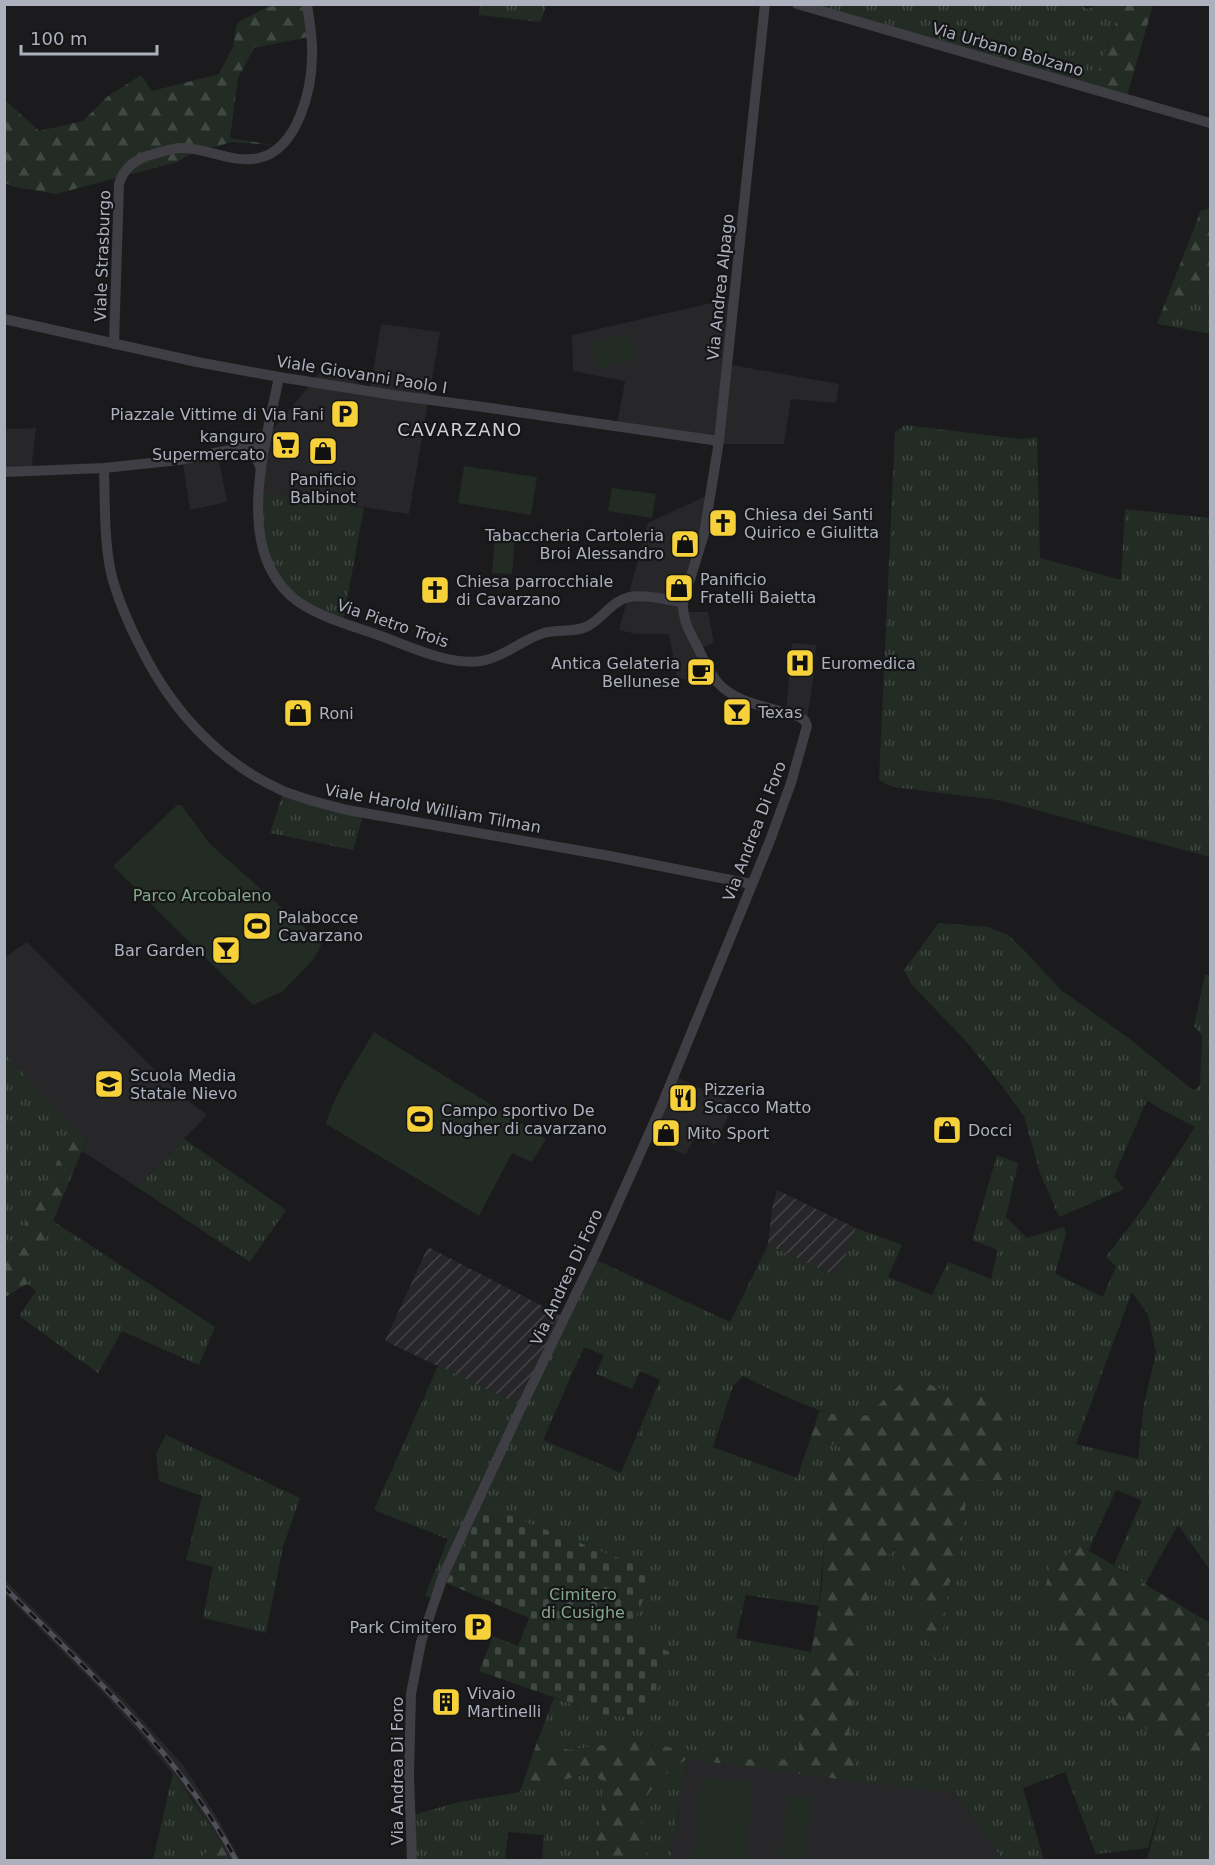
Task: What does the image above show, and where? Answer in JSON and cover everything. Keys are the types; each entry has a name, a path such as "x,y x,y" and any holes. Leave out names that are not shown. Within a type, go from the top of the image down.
{"street":[{"name":"Viale Strasburgo","path":"114,344 119,184 126,171 134,162 169,149 194,149 252,159 270,153 287,139 301,114 310,74 312,54 307,4"},
{"name":"Via Andrea Alpago","path":"683,602 706,525 719,441 765,4"},
{"name":"Via Urbano Bolzano","path":"797,4 1210,123"},
{"name":"Viale Giovanni Paolo I","path":"4,318 114,344 279,377 393,396 483,406 719,441"},
{"name":"Via Pietro Trois","path":"279,377 261,472 258,505 260,539 268,565 288,592 296,600 317,612 441,657 473,662 488,660 508,652 541,634 576,630 589,625 616,603 628,598 683,602"},
{"path":"4,472 104,468 179,460 265,443"},
{"path":"241,448 253,455 259,463 261,472"},
{"name":"Viale Harold William Tilman","path":"104,468 105,515 110,560 120,603 154,675 169,697 212,746 235,763 280,789 308,800 347,810 610,855 751,884"},
{"name":"Via Andrea Di Foro","path":"412,1860 409,1775 411,1694 421,1642 443,1576 597,1252 661,1107 769,843 791,783 807,726 802,719 743,699 718,683 687,627 683,614 683,602"}],"shaded area":[{"path":"733,298 726,364 839,384 836,403 791,399 784,444 716,444 616,429 625,381 573,371 572,335"},
{"path":"381,324 440,332 409,514 261,492 264,441 325,366 370,389"},
{"path":"36,428 31,473 5,475 4,429"},
{"path":"217,450 227,502 190,510 182,457"},
{"path":"710,494 686,600 687,612 708,612 714,643 701,648 719,685 677,678 669,634 636,634 619,630 648,523"},
{"path":"792,643 816,645 807,719 786,712"},
{"path":"27,942 181,1096 207,1115 137,1187 82,1151 86,1141 5,1054 4,958"},
{"path":"672,1075 734,1104 715,1144 696,1135 685,1155 645,1137"},
{"path":"777,1190 856,1228 837,1277 768,1245 772,1209"},
{"path":"428,1247 562,1316 526,1408 385,1341"},
{"path":"4,1579 125,1701 183,1765 220,1822 240,1860 230,1860 192,1798 142,1736 5,1594"},
{"path":"687,1759 955,1793 1003,1860 670,1860"}],"green space":[{"path":"288,4 310,5 313,36 254,48 238,78 230,138 274,145 232,142 192,153 177,162 56,194 15,187 5,183 4,99 39,131 83,121 107,97 141,75 152,91 219,74 233,47 237,23 267,7"},
{"path":"480,4 546,5 541,22 479,15"},
{"path":"1077,4 1088,9 1104,6 1119,12 1098,73 1094,94 790,5"},
{"path":"1104,5 1153,5 1125,103 1094,94 1098,73 1119,13"},
{"path":"1210,209 1210,270 1169,326 1157,324 1201,210"},
{"path":"1210,270 1210,334 1169,326 1206,274"},
{"path":"630,333 637,359 597,369 591,342"},
{"path":"905,425 1021,439 1037,437 1040,558 1121,580 1125,509 1210,518 1210,857 999,800 893,787 879,780 895,432"},
{"path":"464,466 537,477 531,515 458,503"},
{"path":"612,488 656,494 652,518 608,511"},
{"path":"261,492 364,508 343,621 293,601 257,536"},
{"path":"495,537 515,539 512,574 492,573"},
{"path":"283,793 363,816 353,850 270,833"},
{"name":"Parco Arcobaleno","path":"177,805 181,805 211,845 322,943 314,959 283,991 253,1005 113,866"},
{"path":"939,923 988,927 1008,935 1061,990 1127,1037 1194,1091 1200,1085 1202,1036 1194,1026 1205,975 1209,975 1210,969 1210,1570 1178,1525 1145,1584 1114,1565 1142,1500 1116,1490 1089,1550 1081,1546 1060,1614 1059,1648 1097,1682 1119,1714 1210,1764 1210,1860 1147,1860 1164,1793 1148,1848 1096,1854 1065,1772 1023,1788 1044,1860 1003,1860 955,1793 862,1782 848,1746 859,1638 878,1564 899,1546 938,1669 949,1583 959,1573 968,1479 1010,1480 1003,1454 1008,1398 948,1392 909,1376 873,1411 857,1417 825,1412 743,1376 733,1386 713,1447 797,1478 811,1437 844,1448 826,1474 820,1505 824,1541 819,1606 746,1595 736,1638 811,1652 798,1728 801,1753 774,1763 629,1741 570,1750 537,1742 554,1698 604,1715 670,1653 446,1583 440,1601 425,1596 448,1539 374,1510 438,1366 526,1408 590,1257 730,1322 768,1245 837,1277 856,1228 902,1245 888,1277 932,1295 948,1262 991,1279 998,1250 972,1240 997,1155 1018,1163 1006,1217 1027,1238 1064,1227 1066,1234 1055,1274 1103,1297 1116,1266 1106,1257 1142,1210 1195,1127 1147,1100 1114,1176 1124,1189 1059,1217 1040,1173 1024,1116 966,1041 912,985 904,970","holes":["1132,1292 1148,1315 1156,1353 1144,1404 1138,1459 1076,1444","584,1347 604,1355 596,1374 632,1389 640,1371 660,1380 621,1473 543,1440"]},
{"name":"Campo sportivo De Nogher di cavarzano","path":"374,1032 546,1139 532,1162 512,1153 479,1216 326,1124 341,1088"},
{"path":"5,1054 75,1128 5,1262"},
{"path":"75,1128 86,1141 27,1284 5,1297 5,1262"},
{"path":"184,1139 286,1210 250,1262 137,1187"},
{"path":"53,1221 215,1327 199,1365 122,1331 98,1373 19,1316 36,1291 27,1284"},
{"path":"909,1376 948,1392 1008,1398 1003,1454 1010,1480 968,1480 959,1573 949,1583 938,1670 898,1546 878,1564 859,1638 848,1746 862,1782 687,1759 657,1783 642,1807 641,1816 648,1854 643,1860 599,1860 600,1848 589,1838 601,1822 603,1781 589,1773 520,1792 537,1742 570,1750 629,1741 774,1763 800,1753 798,1728 822,1588 824,1541 820,1506 826,1474 844,1448 811,1437 819,1411 847,1417 868,1415"},
{"path":"166,1435 300,1498 283,1547 266,1633 203,1618 213,1567 186,1560 202,1496 159,1481 156,1453"},
{"name":"Cimitero di Cusighe","path":"483,1505 654,1572 629,1635 670,1652 645,1712 626,1717 604,1715 479,1671 493,1636 518,1646 529,1618 446,1583"},
{"path":"1081,1546 1210,1623 1210,1764 1119,1714 1097,1682 1059,1648 1055,1622 1060,1614 1044,1596 1050,1565"},
{"path":"687,1759 670,1860 643,1860 648,1854 641,1816 642,1807 657,1783"},
{"path":"173,1773 219,1840 199,1860 153,1860"},
{"path":"590,1773 603,1781 599,1860 542,1860 544,1835 508,1832 505,1860 412,1860 413,1815 459,1802 520,1792"},
{"path":"702,1778 753,1783 745,1860 693,1860"},
{"path":"789,1796 813,1799 804,1860 779,1860"},
{"path":"219,1840 230,1860 199,1860"}],"railway":[{"path":"4,1587 100,1683 160,1749 213,1821 236,1860"}],"place":[{"name":"Piazzale Vittime di Via Fani","path":"345,414"},
{"name":"kanguro Supermercato","path":"286,445"},
{"name":"Panificio Balbinot","path":"323,451"},
{"name":"Chiesa dei Santi Quirico e Giulitta","path":"723,523"},
{"name":"Tabaccheria Cartoleria Broi Alessandro","path":"685,544"},
{"name":"Panificio Fratelli Baietta","path":"679,588"},
{"name":"Chiesa parrocchiale di Cavarzano","path":"435,590"},
{"name":"Euromedica","path":"800,663"},
{"name":"Antica Gelateria Bellunese","path":"701,672"},
{"name":"Texas","path":"737,712"},
{"name":"Roni","path":"298,713"},
{"name":"Palabocce Cavarzano","path":"257,926"},
{"name":"Bar Garden","path":"226,950"},
{"name":"Scuola Media Statale Nievo","path":"109,1084"},
{"name":"Pizzeria Scacco Matto","path":"683,1098"},
{"name":"Campo sportivo De Nogher di cavarzano","path":"420,1119"},
{"name":"Docci","path":"947,1130"},
{"name":"Mito Sport","path":"666,1133"},
{"name":"Park Cimitero","path":"478,1627"},
{"name":"Vivaio Martinelli","path":"446,1702"}],"district":[{"name":"CAVARZANO","path":"460,430"}]}
